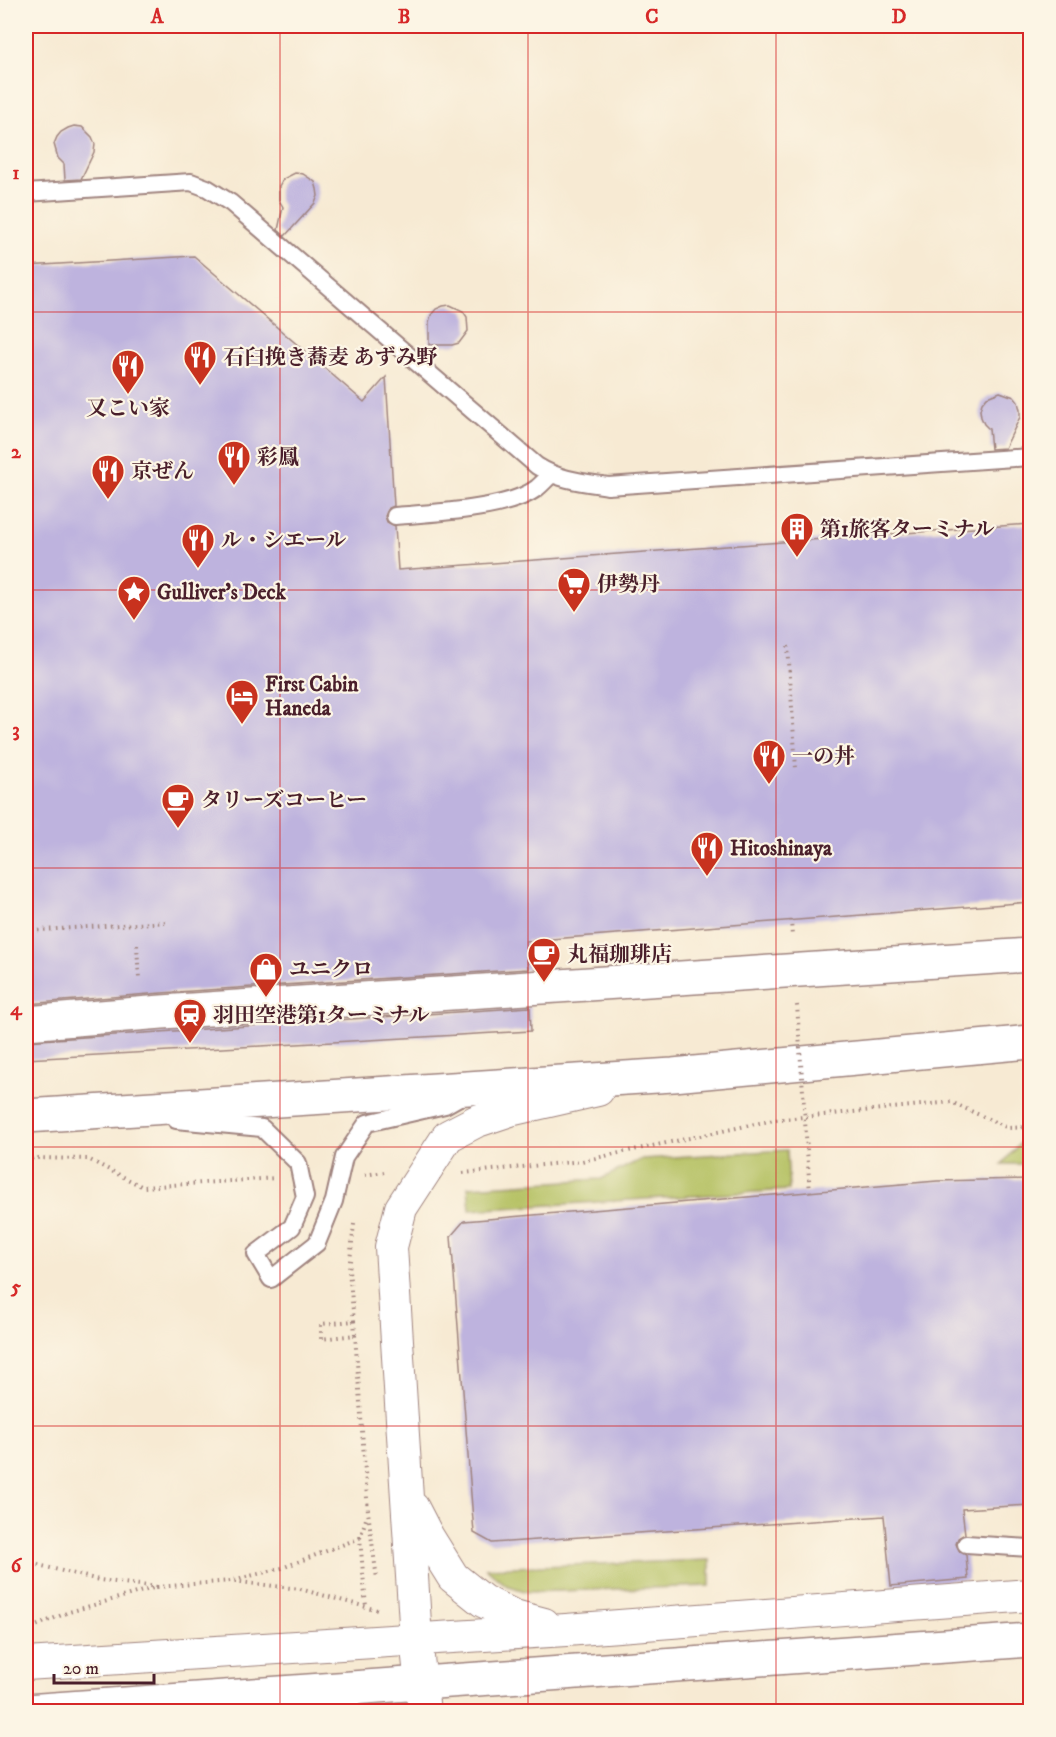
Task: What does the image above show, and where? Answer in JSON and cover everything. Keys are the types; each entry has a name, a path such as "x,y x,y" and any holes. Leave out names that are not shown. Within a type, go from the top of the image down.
{"street":[{"path":"26,1023 1030,955"},
{"path":"26,1116 673,1075 1030,1042"},
{"path":"423,1698 416,1639 392,1247 401,1208 448,1136 477,1121 510,1110 673,1075"},
{"path":"407,1496 453,1578 483,1601 514,1616 566,1630"},
{"path":"26,1664 566,1630 1030,1595"},
{"path":"26,1711 423,1698 1030,1640"}],"lane":[{"path":"26,193 191,182 207,188 231,203 550,475 608,486 1030,457"},
{"path":"395,516 453,512 509,501 536,489 550,475"},
{"path":"88,1112 262,1128 298,1163 305,1197 292,1227 256,1254 271,1279 317,1243 334,1201 344,1157 367,1123 445,1106 476,1087"},
{"path":"966,1544 1030,1548"}],"path":[{"path":"788,646 796,769"},
{"path":"791,920 792,944"},
{"path":"26,932 168,921"},
{"path":"796,1003 810,1193"},
{"path":"455,1173 582,1161 774,1120 951,1102 1008,1128 1030,1127"},
{"path":"26,1161 33,1158 88,1159 144,1187 277,1178"},
{"path":"363,1176 394,1170"},
{"path":"349,1270 368,1512 378,1589"},
{"path":"354,1321 321,1323 321,1338 355,1335"},
{"path":"26,1347 28,1347 29,1360 26,1360"},
{"path":"366,1607 360,1538 368,1512"},
{"path":"26,1630 69,1612 157,1587 231,1581 282,1568 360,1538"},
{"path":"26,1562 99,1580 157,1587"},
{"path":"231,1581 300,1589 381,1611"},
{"path":"379,1600 381,1621"}],"green space":[{"path":"1027,1135 1030,1135 1030,1164 1002,1164"},
{"path":"787,1150 789,1190 470,1210 468,1187 601,1179 642,1159"},
{"path":"710,1560 710,1586 528,1592 506,1585 486,1568"}],"building":[{"path":"74,126 82,127 92,137 95,144 94,152 81,179 65,180 64,164 58,158 54,144 61,132"},
{"path":"295,173 303,174 315,182 318,196 315,203 285,236 278,230 283,207 279,200 279,186 283,179"},
{"name":"第1旅客ターミナル","path":"194,256 364,402 386,377 394,506 389,508 385,516 387,522 395,526 398,570 1030,524 1030,902 526,941 528,969 26,1004 26,266"},
{"path":"450,305 463,311 467,317 468,331 459,343 429,345 431,315 436,309"},
{"path":"1000,392 1014,397 1018,402 1020,417 1005,448 991,449 989,429 984,424 980,410 987,397"},
{"path":"530,1007 531,1031 26,1059 26,1041"},
{"path":"1030,1179 1030,1505 962,1509 965,1534 958,1538 956,1544 960,1552 966,1555 968,1579 891,1586 884,1516 492,1543 474,1533 451,1236 464,1221 937,1181"}],"place":[{"name":"石臼挽き蕎麦 あずみ野","path":"200,386"},
{"name":"又こい家","path":"128,395"},
{"name":"彩鳳","path":"234,486"},
{"name":"京ぜん","path":"108,500"},
{"name":"第1旅客ターミナル","path":"797,558"},
{"name":"ル・シエール","path":"198,569"},
{"name":"伊勢丹","path":"574,613"},
{"name":"Gulliver's Deck","path":"134,621"},
{"name":"First Cabin Haneda","path":"242,725"},
{"name":"一の丼","path":"769,785"},
{"name":"タリーズコーヒー","path":"178,829"},
{"name":"Hitoshinaya","path":"707,877"},
{"name":"丸福珈琲店","path":"544,983"},
{"name":"ユニクロ","path":"266,998"},
{"name":"羽田空港第1ターミナル","path":"190,1044"}]}
